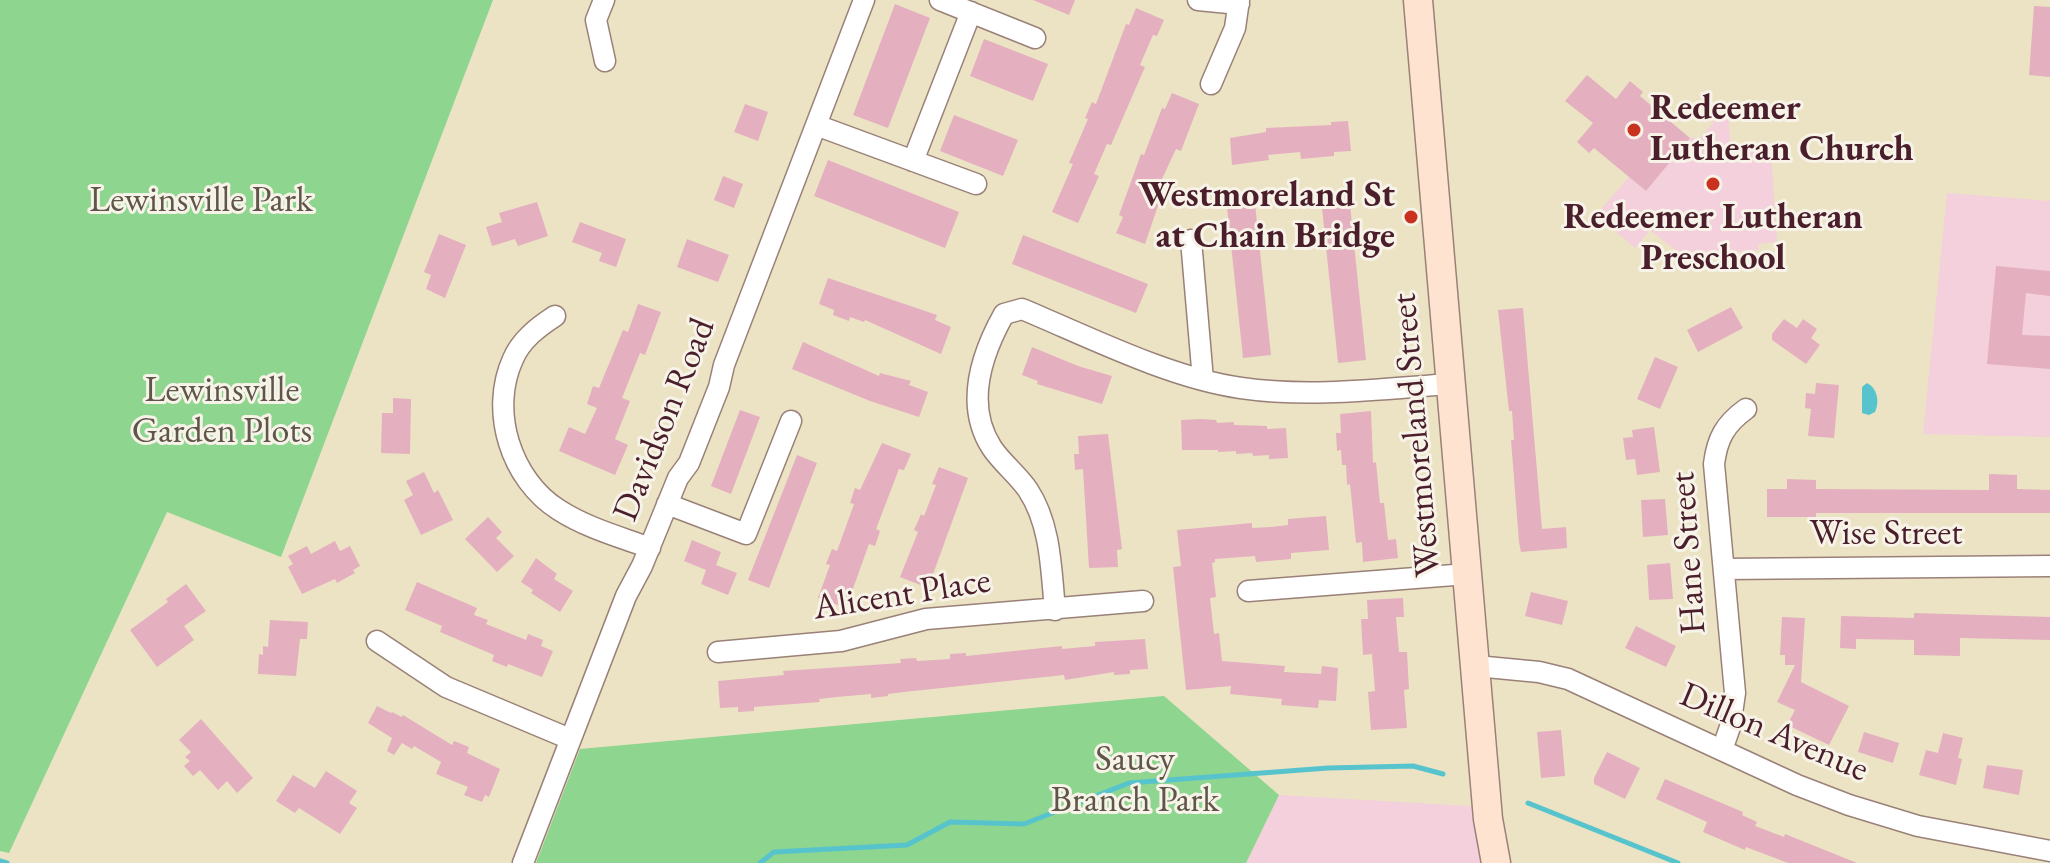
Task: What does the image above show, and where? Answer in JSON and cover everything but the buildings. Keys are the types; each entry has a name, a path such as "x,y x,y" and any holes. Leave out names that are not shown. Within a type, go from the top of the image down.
{"main road":[{"name":"Westmoreland Street","path":"1418,0 1488,819 1496,863"}],"street":[{"path":"604,0 596,20 605,61"},
{"name":"Davidson Road","path":"523,863 626,596 650,548 678,478 689,463 864,0"},
{"path":"940,0 1035,38"},
{"path":"1198,0 1239,2 1235,28 1211,84"},
{"path":"913,161 971,12"},
{"path":"816,125 976,184"},
{"path":"1191,240 1203,380"},
{"path":"1055,610 1048,541 1040,515 1028,489 993,449 981,429 976,408 978,380 985,355 1004,314 1022,309 1203,380 1242,388 1315,393 1450,384"},
{"path":"555,316 538,327 524,342 513,358 505,385 503,410 506,435 514,456 533,487 558,509 579,521 650,548"},
{"name":"Hane Street","path":"1722,750 1730,727 1735,693 1714,464 1716,446 1728,425 1746,409"},
{"path":"667,504 746,534 791,421"},
{"name":"Wise Street","path":"1724,569 2050,566"},
{"path":"1248,591 1467,574"},
{"name":"Alicent Place","path":"718,652 841,641 926,619 1143,601"},
{"path":"377,641 446,687 570,739"},
{"name":"Dillon Avenue","path":"1476,666 1539,672 1568,679 1797,785 1897,821 2050,851"}],"shaded area":[{"name":"Redeemer Lutheran Preschool","path":"1728,113 1731,152 1771,150 1777,242 1758,244 1759,250 1678,257 1679,253 1650,230 1635,248 1596,215 1629,177 1646,191 1690,138 1701,137 1713,123 1713,114"},
{"path":"1947,193 2050,201 2050,437 1923,434"},
{"path":"1279,795 1486,807 1491,863 1246,863"}],"green space":[{"name":"Lewinsville Park","path":"0,0 493,0 281,557 167,512 9,853 0,851"},
{"name":"Saucy Branch Park","path":"1164,696 1279,795 1246,863 536,863 580,749"}],"water":[{"path":"1867,383 1875,391 1877,399 1875,412 1869,415 1862,413 1862,387"}],"waterway":[{"path":"760,863 774,852 907,845 950,822 1024,824 1129,783 1328,768 1413,766 1443,774"},
{"path":"1528,803 1678,863"},
{"path":"0,861 7,863"}],"place":[{"name":"Redeemer Lutheran Church","path":"1634,130"},
{"name":"Redeemer Lutheran Preschool","path":"1713,184"},
{"name":"Westmoreland St at Chain Bridge","path":"1411,217"}],"park label":[{"name":"Lewinsville Garden Plots","path":"222,412"}]}
